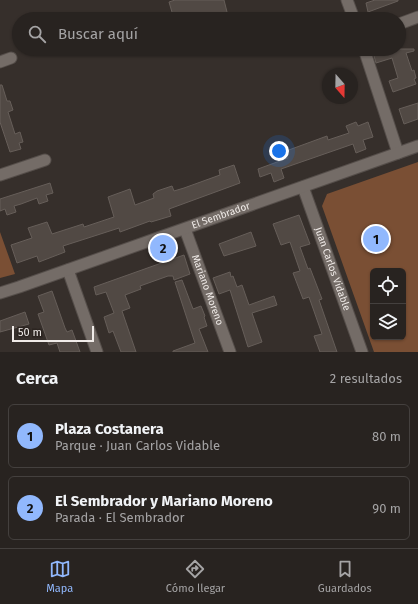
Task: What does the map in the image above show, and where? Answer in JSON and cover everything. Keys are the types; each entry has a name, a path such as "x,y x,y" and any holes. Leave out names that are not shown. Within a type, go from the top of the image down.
{"street":[{"path":"347,0 351,12"},
{"path":"406,21 418,17"},
{"path":"366,56 398,153"},
{"path":"0,62 11,58"},
{"name":"El Sembrador","path":"0,293 418,146"},
{"path":"0,175 45,160"},
{"name":"Juan Carlos Vidable","path":"303,187 362,352"},
{"name":"Mariano Moreno","path":"185,229 230,352"},
{"path":"68,270 97,352"}],"shaded area":[{"path":"418,162 418,352 374,352 322,206 327,194"},
{"path":"0,232 15,274 0,278"}],"building":[{"path":"175,0 224,0 227,12 172,12 169,2"},
{"path":"375,0 398,1 368,12 366,3"},
{"path":"406,49 414,49 414,51 406,53"},
{"path":"406,53 412,71 414,70 416,78 414,79 416,84 393,92 389,81 398,78 392,58 376,63 374,56 406,56"},
{"path":"0,85 2,85 7,101 10,101 13,110 8,112 15,134 20,132 23,142 19,143 21,149 10,152 0,122"},
{"path":"418,103 418,119 404,124 399,109"},
{"path":"356,122 358,126 368,122 373,137 363,140 366,149 356,153 353,144 281,169 284,178 274,182 271,173 260,177 258,169 288,158 286,151 327,136 328,140 349,133 346,126"},
{"path":"234,165 240,183 169,209 171,216 151,222 150,221 120,232 119,228 63,246 65,252 39,262 37,256 17,263 11,245 32,238 28,228 47,222 52,234 83,224 84,227 114,217 108,197 130,189 135,205 154,198 153,194 157,191 172,186 174,191 184,188 220,175 219,170"},
{"path":"50,183 53,193 46,195 48,201 39,204 37,198 14,206 16,212 7,215 5,209 0,211 0,199"},
{"path":"299,215 310,244 300,247 308,269 310,268 322,299 319,300 337,352 320,352 314,336 322,334 309,297 303,299 293,273 300,271 290,242 281,245 273,224"},
{"path":"251,232 256,246 224,256 219,244"},
{"path":"184,255 190,274 174,280 173,276 168,276 140,286 141,289 125,295 130,308 122,311 136,352 121,352 113,331 109,333 104,317 114,313 106,292 96,295 94,287"},
{"path":"230,272 231,277 233,276 237,287 242,285 249,305 274,296 277,305 252,313 262,342 248,347 230,290 219,294 213,278"},
{"path":"182,280 193,309 201,306 205,316 207,326 199,329 208,352 173,352 195,343 175,282"},
{"path":"52,291 65,328 67,332 72,330 80,352 60,352 57,343 49,345 38,314 44,312 38,296"},
{"path":"25,312 29,324 0,332 0,321"}],"place":[{"name":"Plaza Costanera","path":"376,239"},
{"name":"El Sembrador y Mariano Moreno","path":"163,248"}]}
